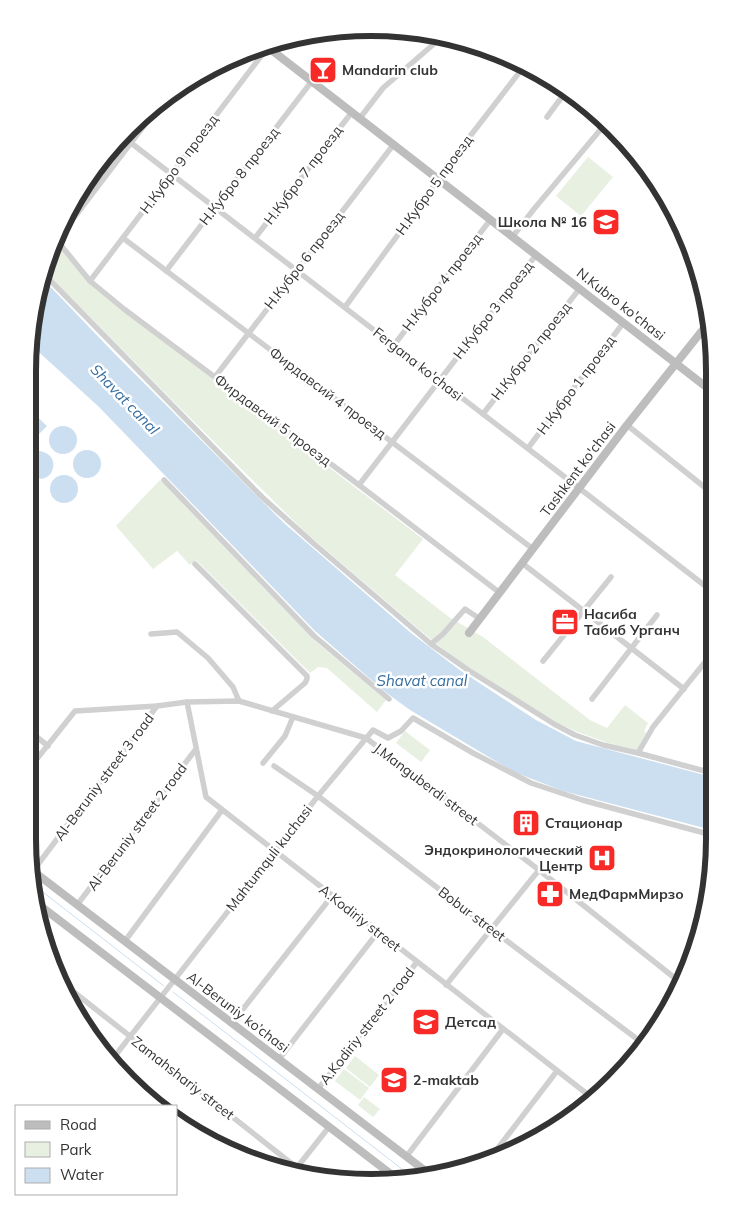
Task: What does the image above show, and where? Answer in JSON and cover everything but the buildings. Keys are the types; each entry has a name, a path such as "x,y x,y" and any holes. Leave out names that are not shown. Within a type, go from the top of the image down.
{"street":[{"path":"360,118 383,88 436,43"},
{"name":"N.Kubro ko'chasi","path":"273,51 706,387"},
{"name":"Н.Кубро 9 проезд","path":"90,280 260,55"},
{"name":"Н.Кубро 5 проезд","path":"345,307 520,72"},
{"name":"Н.Кубро 8 проезд","path":"166,271 312,81"},
{"path":"548,117 562,97"},
{"name":"Н.Кубро 7 проезд","path":"255,238 352,112"},
{"path":"77,211 145,124"},
{"path":"513,236 601,128"},
{"name":"Fergana ko'chasi","path":"130,142 706,587"},
{"name":"Н.Кубро 6 проезд","path":"215,377 394,144"},
{"name":"Н.Кубро 4 проезд","path":"394,345 491,219"},
{"name":"Фирдавсий 4 проезд","path":"123,238 533,549"},
{"name":"Фирдавсий 5 проезд","path":"61,245 90,280 124,309 500,593"},
{"name":"Н.Кубро 3 проезд","path":"359,485 536,254"},
{"path":"49,279 262,497 313,544 431,644 468,670 554,724 576,735 706,771"},
{"name":"Н.Кубро 2 проезд","path":"483,414 580,288"},
{"name":"Н.Кубро 1 проезд","path":"528,448 624,322"},
{"name":"Tashkent ko'chasi","path":"469,633 703,328"},
{"path":"627,426 706,488"},
{"path":"164,480 314,636 389,699"},
{"path":"195,564 307,676 305,683 272,711"},
{"path":"522,564 684,689"},
{"path":"543,661 611,577"},
{"path":"431,644 443,634 466,608 480,619"},
{"path":"592,699 657,615"},
{"path":"151,634 176,632 208,658 233,687 239,701"},
{"path":"638,753 653,727 706,660"},
{"name":"J.Manguberdi street","path":"48,746 75,711 157,706 187,702 239,701 366,738 539,870 675,978"},
{"name":"A.Kodiriy street","path":"187,702 206,798 588,1095"},
{"name":"Al-Beruniy street 3 road","path":"37,865 157,706"},
{"path":"263,763 285,736 293,716"},
{"path":"366,738 373,730 388,738 401,731 412,718 531,783 582,800 706,833"},
{"path":"36,736 48,746 36,760"},
{"name":"Mahtumquli kuchasi","path":"115,1056 318,796 366,738"},
{"name":"Al-Beruniy street 2 road","path":"77,905 196,749"},
{"name":"Bobur street","path":"274,766 318,796 639,1040"},
{"path":"125,942 222,810"},
{"path":"446,985 539,870"},
{"name":"Al-Beruniy ko’chasi","path":"38,875 423,1169"},
{"path":"232,1023 332,896"},
{"path":"44,909 390,1173"},
{"path":"279,1059 378,932"},
{"name":"A.Kodiriy street 2 road","path":"318,1089 417,962"},
{"name":"Zamahshariy street","path":"74,992 288,1163"},
{"path":"406,1156 503,1029"},
{"path":"498,1149 557,1071"},
{"path":"300,1166 329,1127"}],"green space":[{"path":"588,157 613,177 581,216 556,196"},
{"path":"60,247 116,305 423,539 395,575 449,617 483,637 590,720 607,728 625,705 648,723 644,731 646,733 637,750 608,743 552,720 468,668 428,637 306,533 50,276"},
{"path":"160,480 315,641 386,700 377,712 327,668 318,667 310,673 196,560 190,565 177,551 153,569 116,526"},
{"path":"405,731 430,750 421,762 396,743"},
{"path":"355,1056 379,1075 370,1087 346,1068"},
{"path":"344,1069 369,1088 360,1100 335,1081"},
{"path":"364,1097 380,1109 373,1117 358,1105"}],"water":[{"name":"Shavat canal","path":"48,284 284,523 411,633 461,671 536,720 576,741 706,775 706,828 563,791 514,772 410,710 384,691 315,631 99,407 37,350 39,327"},
{"path":"36,416 47,426 36,437"},
{"path":"63,426 73,430 77,440 73,450 63,454 53,450 49,440 53,430"},
{"path":"87,450 97,454 101,464 97,474 87,478 77,474 73,464 77,454"},
{"path":"36,452 47,453 52,458 52,470 44,478 36,477"},
{"path":"64,475 74,479 78,489 74,499 64,503 54,499 50,489 54,479"}],"waterway":[{"path":"40,890 164,986"},
{"path":"173,992 406,1172"}],"place":[{"name":"Mandarin club","path":"323,70"},
{"name":"Школа № 16","path":"606,222"},
{"name":"Насиба Табиб Урганч","path":"565,622"},
{"name":"Стационар","path":"526,823"},
{"name":"Эндокринологический Центр","path":"602,858"},
{"name":"МедФармМирзо","path":"550,894"},
{"name":"Детсад","path":"426,1022"},
{"name":"2-maktab","path":"394,1080"}]}
